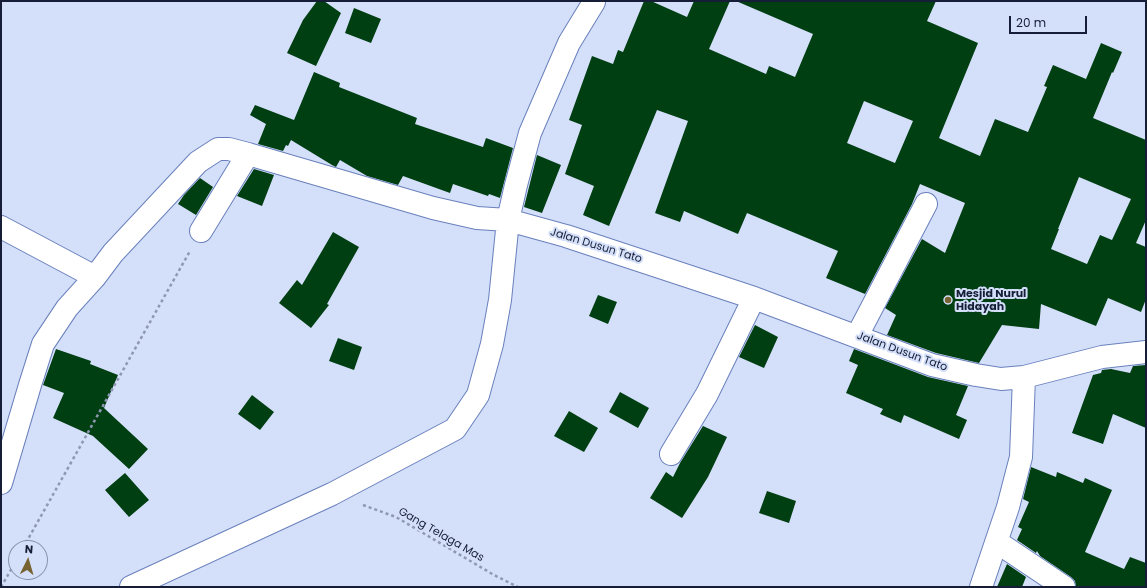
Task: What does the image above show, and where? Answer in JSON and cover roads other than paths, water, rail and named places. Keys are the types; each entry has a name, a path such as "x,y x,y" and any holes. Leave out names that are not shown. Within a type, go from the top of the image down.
{"street":[{"path":"131,587 332,494 455,429 478,395 492,344 500,300 508,220 530,133 569,43 594,2"},
{"name":"Jalan Dusun Tato","path":"1,483 30,385 44,344 67,308 95,277 113,253 198,162 218,150 229,149 433,208 477,218 508,220 604,248 754,298 932,365 976,375 1001,379 1024,376 1102,357 1146,352"},
{"path":"201,231 248,154"},
{"path":"857,336 926,204"},
{"path":"1,227 95,277"},
{"path":"671,454 707,394 754,298"},
{"path":"981,587 1008,507 1021,457 1024,376"},
{"path":"997,542 1064,587"}],"place":[{"name":"Mesjid Nurul Hidayah","path":"948,300"}]}
